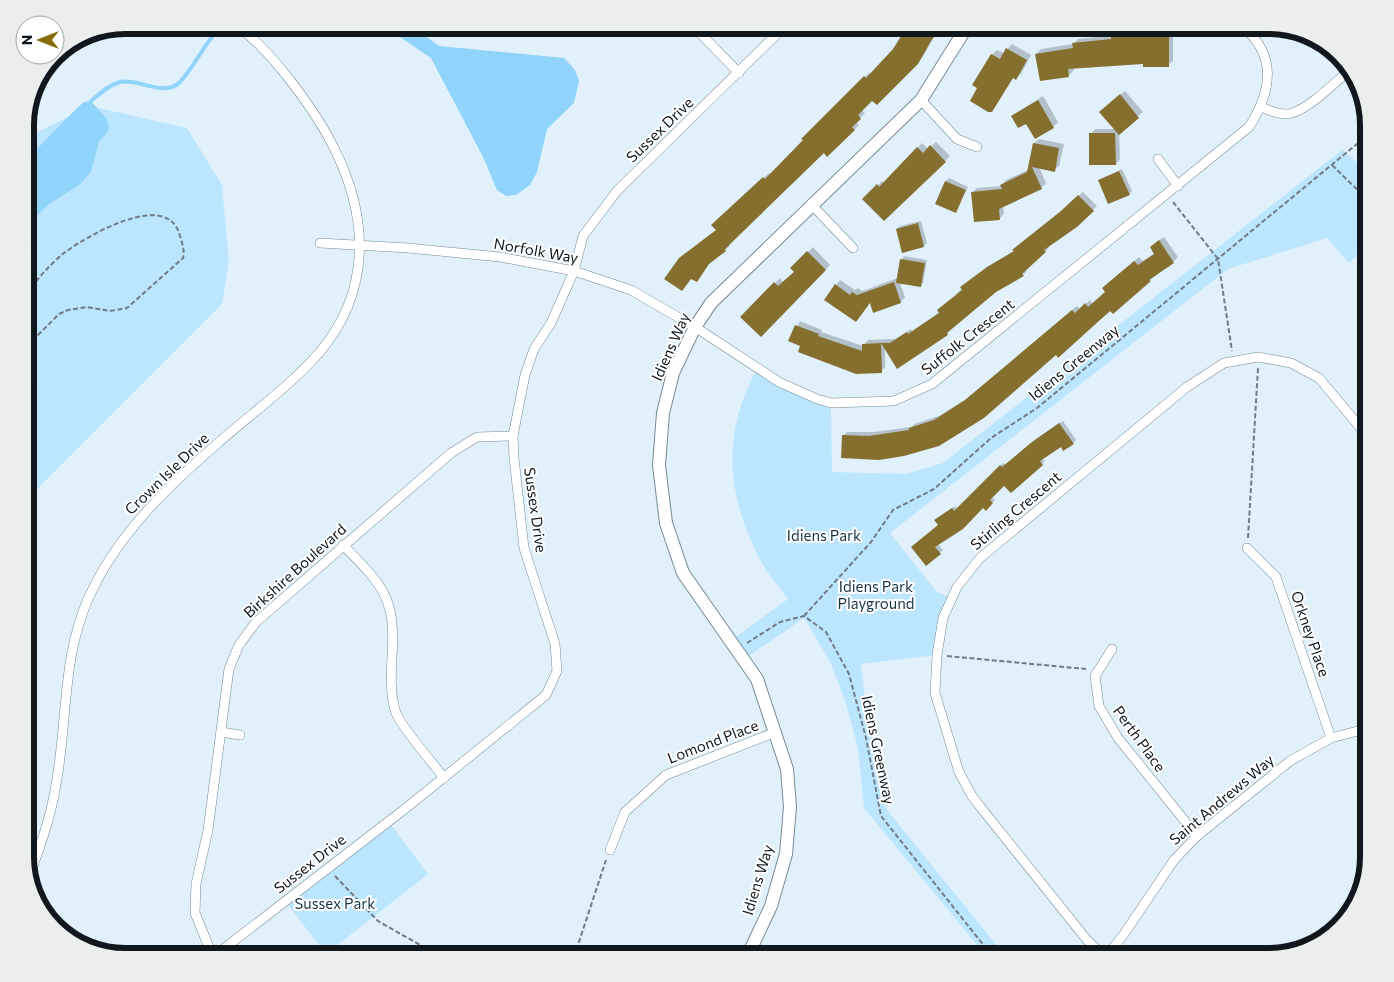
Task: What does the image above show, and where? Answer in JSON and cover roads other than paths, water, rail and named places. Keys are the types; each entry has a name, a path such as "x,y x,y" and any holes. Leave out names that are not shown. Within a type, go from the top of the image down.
{"street":[{"name":"Crown Isle Drive","path":"34,863 56,790 66,678 88,598 110,559 130,530 157,500 218,443 287,385 320,352 343,319 356,289 360,246 356,208 346,173 332,144 275,60 250,34"},
{"path":"701,34 739,73"},
{"name":"Sussex Drive","path":"225,948 444,778 546,695 557,671 555,644 524,548 518,509 513,436 524,375 534,349 551,323 574,271 583,236 617,191 777,34"},
{"name":"Idiens Way","path":"751,948 771,906 786,854 790,807 787,769 757,679 684,573 666,523 659,465 663,413 674,373 695,327 711,303 735,277 920,100 964,34"},
{"name":"Suffolk Crescent","path":"695,327 779,382 817,399 832,403 857,404 894,401 932,384 1249,127 1262,107 1268,80 1267,64 1262,50 1252,34"},
{"path":"1262,107 1279,113 1292,113 1303,108 1345,74"},
{"path":"920,100 957,139 977,147"},
{"path":"1158,159 1178,186"},
{"path":"812,204 853,248"},
{"path":"320,243 360,246"},
{"name":"Norfolk Way","path":"360,246 500,257 574,271 631,290 695,327"},
{"name":"Stirling Crescent","path":"1095,948 1087,940 972,796 959,772 935,693 937,655 943,618 957,587 980,558 1187,387 1210,370 1224,363 1258,357 1291,363 1319,378 1360,427"},
{"name":"Birkshire Boulevard","path":"209,948 194,913 196,884 208,830 229,669 238,645 256,622 451,453 477,437 513,436"},
{"path":"343,545 378,580 389,602 394,634 390,685 397,714 444,778"},
{"name":"Orkney Place","path":"1247,548 1276,576 1331,738"},
{"name":"Perth Place","path":"1112,649 1095,676 1099,706 1118,738 1197,836"},
{"name":"Saint Andrews Way","path":"1112,948 1174,860 1197,836 1290,761 1331,738 1360,730"},
{"path":"220,732 240,735"},
{"name":"Lomond Place","path":"610,850 625,812 666,775 776,732"}],"waterway":[{"path":"91,101 108,87 120,82 159,88 174,86 184,77 212,37"}],"park label":[{"name":"Idiens Park","path":"824,536"},
{"name":"Idiens Park Playground","path":"876,596"},
{"name":"Sussex Park","path":"335,904"}]}
